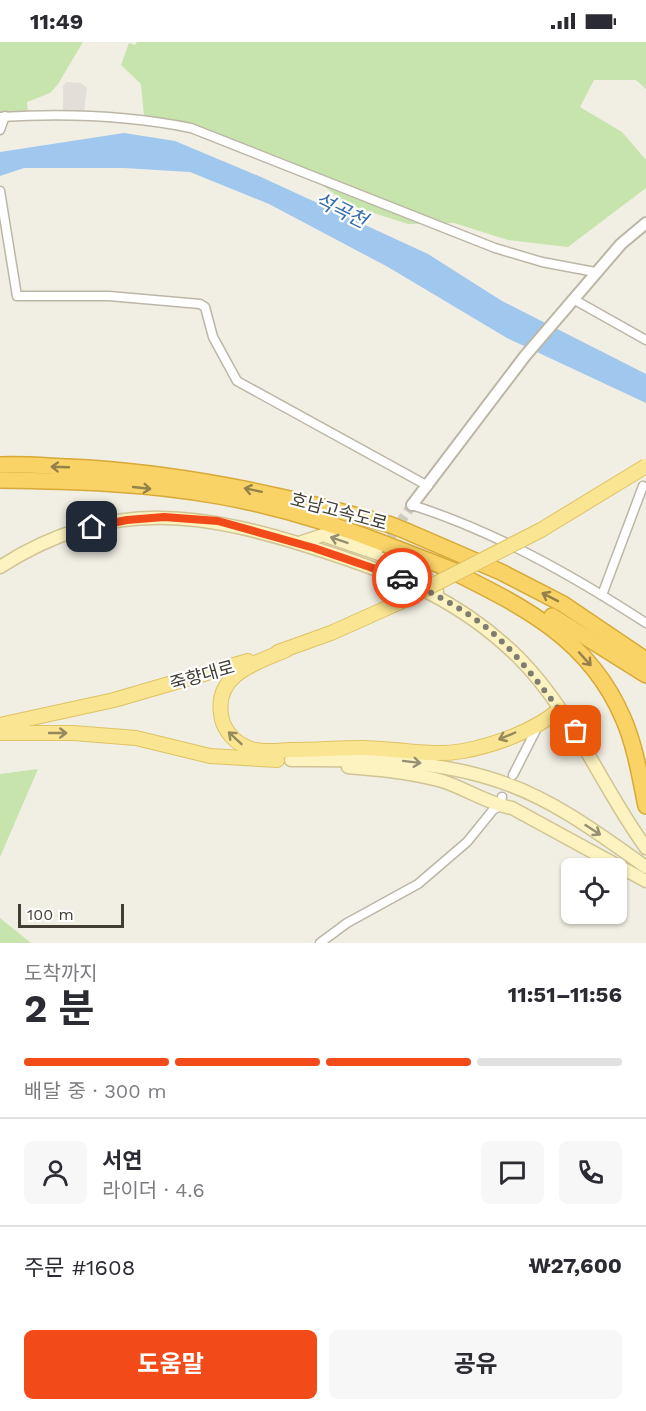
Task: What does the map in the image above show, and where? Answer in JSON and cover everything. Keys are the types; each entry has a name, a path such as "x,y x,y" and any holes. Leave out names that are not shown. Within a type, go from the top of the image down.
{"highway":[{"name":"호남고속도로","path":"0,465 107,469 212,481 309,501 391,525 501,572 562,604 646,660"},
{"name":"호남고속도로","path":"0,480 82,482 218,496 333,524 526,601 617,654 646,675"},
{"path":"450,570 527,609 561,633 594,669 624,719 646,806"},
{"path":"617,640 646,653"}],"main road":[{"name":"죽향대로","path":"0,724 124,697 286,650 398,603 541,530 646,466"},
{"path":"0,567 36,546 74,531 136,519 183,517 218,521 371,566 443,599 483,625 519,659 576,731 629,826 646,848"},
{"path":"286,650 244,668 230,679 223,691 219,704 222,723 230,735 245,747 264,751 361,748 437,754 491,743 539,724 559,710"},
{"path":"0,716 55,713"},
{"path":"0,733 73,733 126,737 210,756 291,760 409,761 467,771 505,783 591,828 646,867"},
{"path":"291,760 398,772 440,781 474,792 501,802 646,881"}],"street":[{"path":"0,130 3,117 101,114 144,118 190,128 495,248 542,262 595,272"},
{"path":"0,191 17,296 109,296 200,304 205,307 213,337 237,381 428,486"},
{"path":"646,223 621,244 595,272 525,357 412,506 459,520 576,578 646,623"},
{"path":"573,299 646,340"},
{"path":"603,595 643,486"},
{"path":"513,775 539,724"},
{"path":"320,943 347,923 418,884 467,842 501,802"}],"shaded area":[{"path":"66,82 81,83 87,88 84,112 63,112 63,87"}],"green space":[{"path":"0,42 83,42 58,84 50,93 27,102 28,113 0,115"},
{"path":"137,42 646,42 646,89 636,80 594,80 580,107 622,132 646,160 646,188 568,247 508,240 454,223 408,224 349,205 290,161 193,125 144,116 141,84 121,65 129,43 135,45"},
{"path":"38,769 0,857 0,774"},
{"path":"0,918 31,943 0,943"}],"water":[{"path":"124,133 175,141 261,177 428,254 502,301 646,374 646,403 507,338 388,267 269,204 190,172 124,168 24,168 0,176 0,152"}],"tunnel":[{"path":"382,549 412,505"}],"way so far":[{"path":"402,578 454,604 483,625 519,659 541,684 576,731"}],"route":[{"path":"92,527 127,520 164,517 218,521 314,548 402,578"}],"water label":[{"name":"석곡천","path":"341,210"}]}
